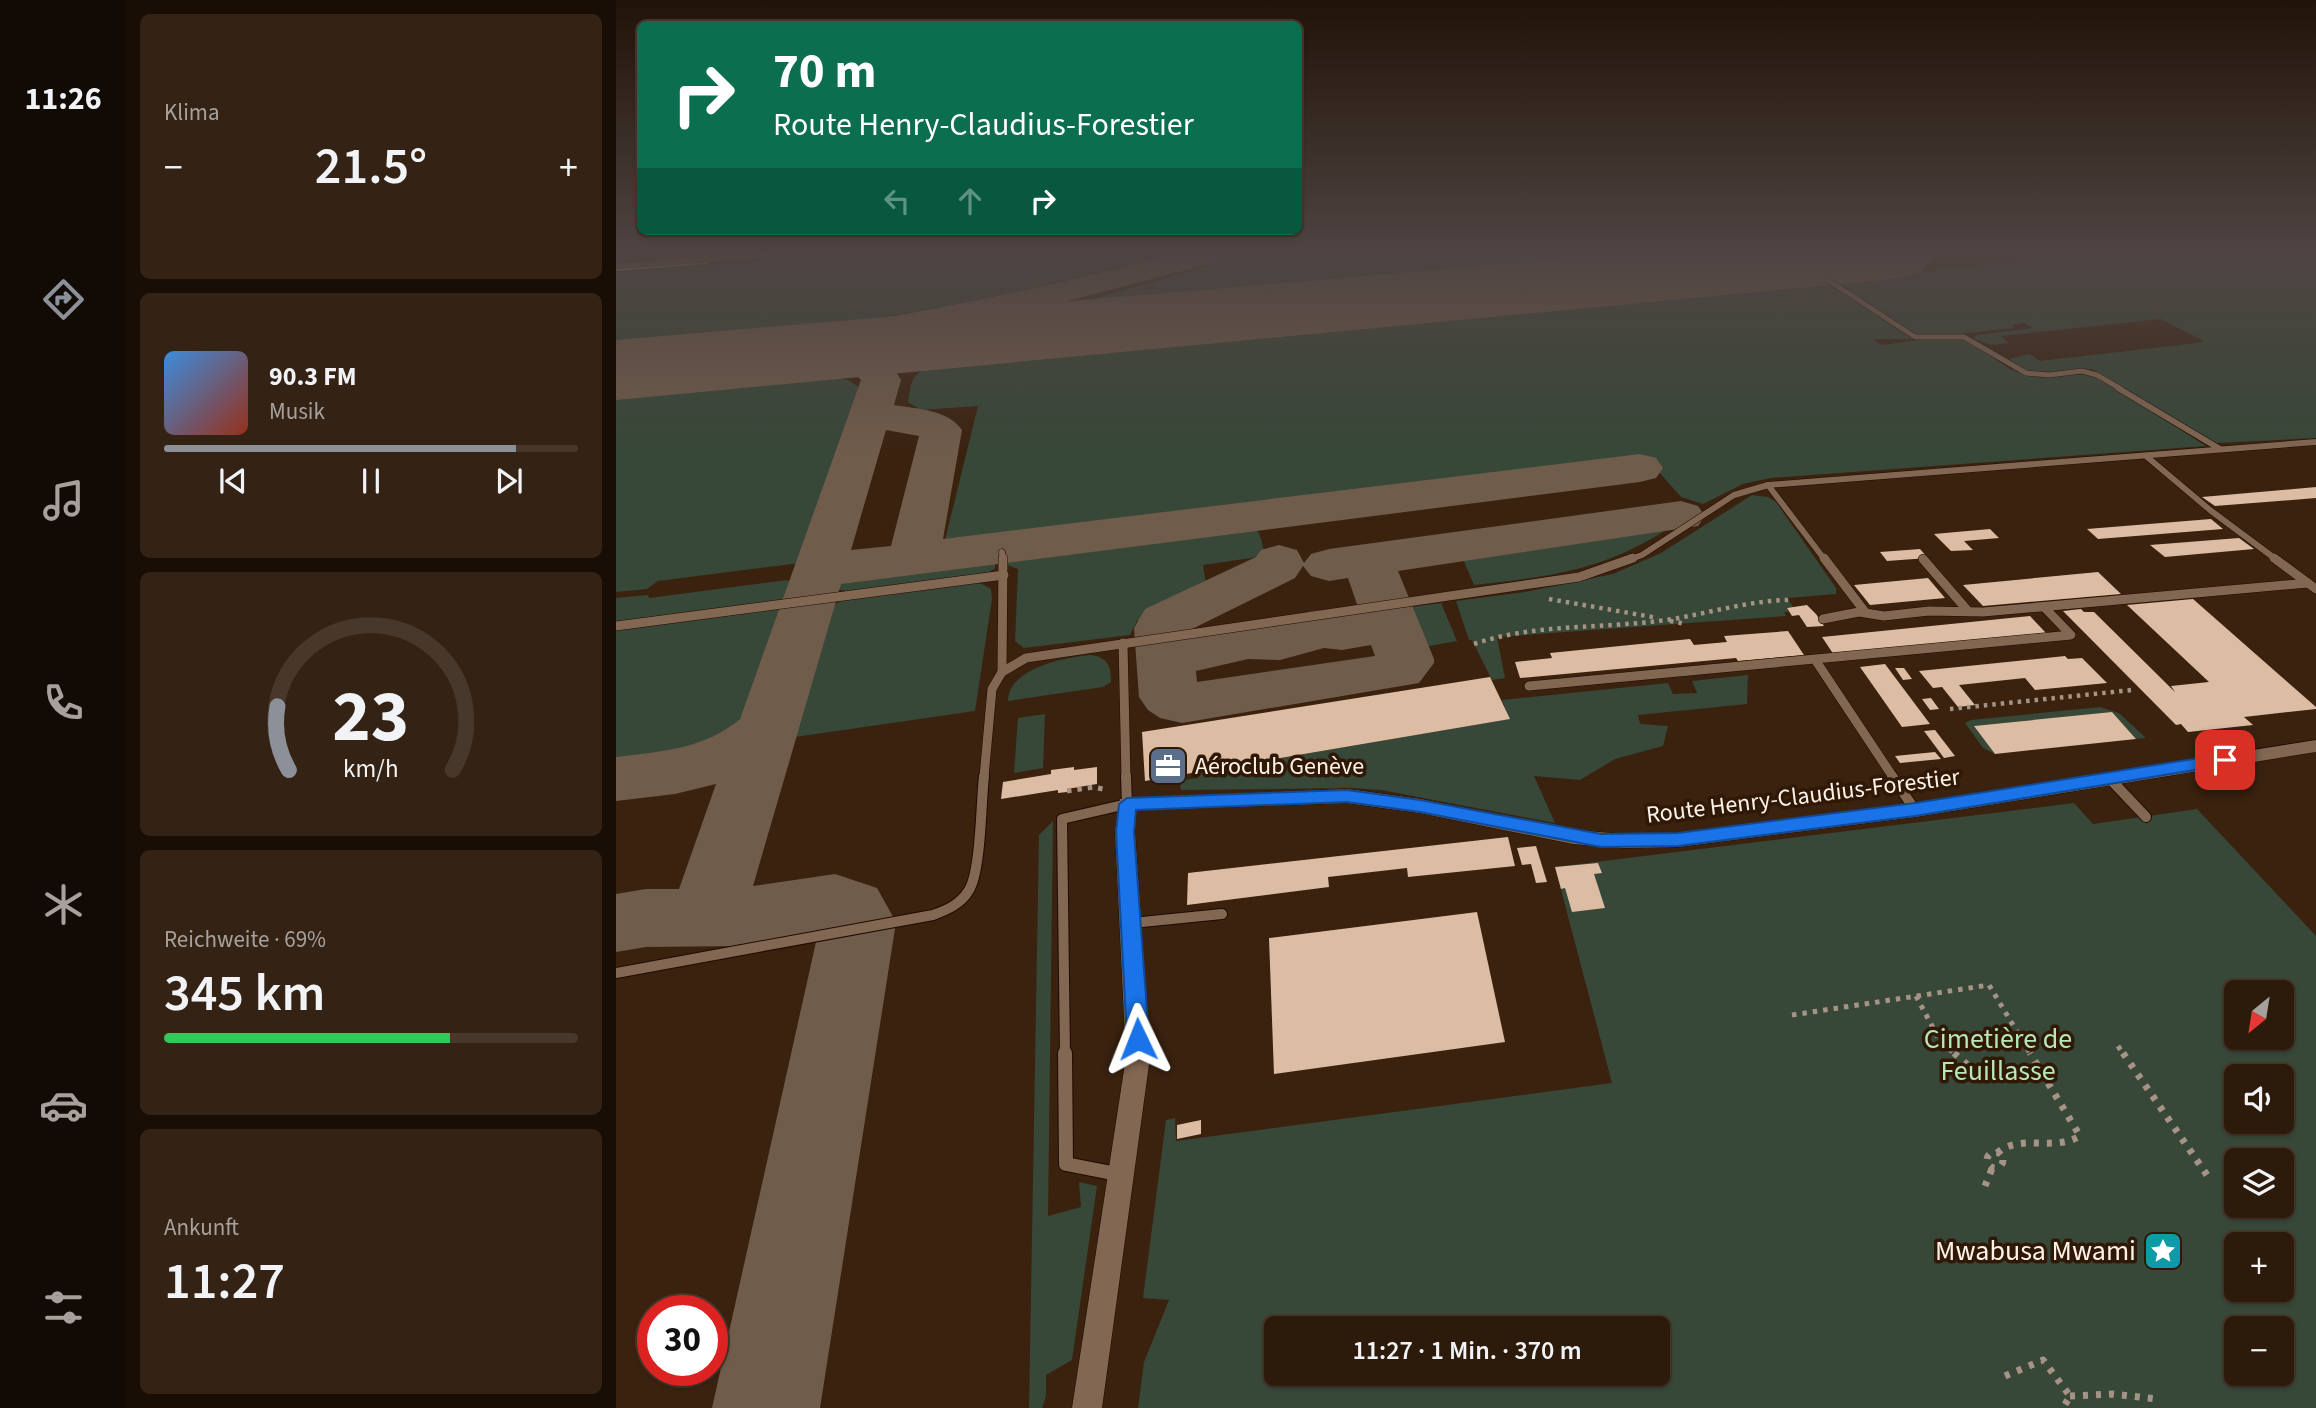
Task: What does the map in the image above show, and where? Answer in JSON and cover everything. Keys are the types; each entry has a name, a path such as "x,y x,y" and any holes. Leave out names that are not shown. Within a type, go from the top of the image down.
{"street":[{"name":"Route Henry-Claudius-Forestier","path":"1127,795 1347,796 1420,806 1573,836 1624,841 1716,836 1915,810 2180,766 2316,747"},
{"path":"1087,1408 1139,1057 1125,832 1127,795"}],"lane":[{"path":"1890,321 1915,337 1964,337 2026,373 2049,375 2082,371 2097,375 2221,450"},
{"path":"616,974 933,915 959,901 972,887 974,877 992,689 1002,672 1026,657 1579,577 1642,555 1734,495 1768,485 2316,442"},
{"path":"2146,456 2210,510 2312,586"},
{"path":"1768,485 1865,612"},
{"path":"1002,552 1002,672"},
{"path":"1923,559 1968,611"},
{"path":"616,625 1004,575"},
{"path":"1823,620 1865,612 1884,616 1929,611 2044,607 2312,586"},
{"path":"1530,686 2071,635 2044,607"},
{"path":"1122,1175 1066,1164 1062,819 1127,795 1123,643"},
{"path":"1816,661 1915,810"},
{"path":"2111,779 2146,817"},
{"path":"1132,923 1222,914"}],"path":[{"path":"1543,597 1686,624"},
{"path":"1474,644 1506,633 1666,620 1759,601 1788,600"},
{"path":"1950,709 2132,690"},
{"path":"1067,791 1094,786 1127,795"},
{"path":"1792,1014 1989,985 2080,1136 2065,1145 2056,1146 2014,1142 1997,1153 1987,1154 1987,1162 1993,1166 2003,1166 2002,1157 1997,1153"},
{"path":"1916,996 1940,1041 1972,1069"},
{"path":"2118,1046 2209,1178"},
{"path":"1984,1186 1993,1166"},
{"path":"2005,1376 2043,1360 2070,1396"},
{"path":"2070,1396 2112,1394 2157,1399"},
{"path":"2063,1408 2070,1396"}],"green space":[{"path":"616,321 857,321 753,335 616,349"},
{"path":"1394,321 1885,321 1916,339 1873,339 1881,345 1937,338 1958,339 1975,345 2019,373 2045,377 2097,377 2206,446 1771,478 1743,484 1703,504 1681,497 1650,462 949,547 945,540 978,406 921,410 908,402 915,377 922,370 937,364"},
{"path":"1894,321 2145,321 2001,336 2009,343 1991,345 1974,339 1976,335 2032,328 2024,323 2011,325 2015,328 1918,337"},
{"path":"2164,321 2316,321 2316,438 2216,443 2092,369 2046,374 2025,370 2009,359 2030,354 2040,361 2205,342"},
{"path":"838,374 838,378 848,380 862,389 800,563 658,581 647,589 616,592 616,395"},
{"path":"1752,495 1768,497 1776,502 1836,588 1836,594 1788,598 1793,607 1787,608 1789,612 1784,612 1786,616 1497,637 1505,678 1492,680 1472,640 1469,640 1456,601 1525,592 1613,574 1661,553"},
{"path":"1681,520 1631,550 1607,560 1532,578 1474,585 1461,554 1489,550 1489,545"},
{"path":"1236,522 1257,530 1264,551 1258,557 1203,565 1207,591 1146,620 1137,621 1130,635 1024,648 1015,641 1018,569 1007,565 1007,551"},
{"path":"995,553 995,568 986,575 852,592 836,589 841,578 850,574"},
{"path":"787,580 793,583 750,712 742,714 732,734 714,738 711,744 695,746 690,754 616,765 616,598 648,595 649,598"},
{"path":"972,582 991,589 992,599 975,711 788,738 828,607 844,600"},
{"path":"1441,603 1457,641 1418,648 1404,608"},
{"path":"1091,655 1105,660 1109,667 1111,682 1103,687 1008,701 1017,680 1028,672 1067,658"},
{"path":"1748,675 1747,704 1638,715 1640,724 1668,726 1663,746 1615,759 1580,780 1534,776 1555,823 1381,790 1181,790 1180,786 1184,780 1198,778 1198,772 1509,719 1502,700 1668,683 1673,694 1697,693 1692,681"},
{"path":"2100,707 2119,713 2146,738 2136,739 2112,712 1975,726 1995,754 1983,748 1965,723 1971,720"},
{"path":"1045,714 1043,768 1014,773 1018,718"},
{"name":"Cimetière de Feuillasse","path":"2074,803 2093,824 2197,809 2316,936 2316,1408 1138,1408 1144,1362 1169,1300 1143,1298 1166,1120 1175,1118 1176,1141 1612,1083 1555,867"},
{"path":"1053,821 1048,1216 1081,1207 1079,1182 1097,1186 1072,1360 1046,1375 1046,1396 1042,1408 1029,1408 1039,835"}],"building":[{"path":"2316,487 2316,498 2215,506 2202,497"},
{"path":"2211,519 2223,529 2098,539 2087,529"},
{"path":"1990,529 1999,538 1964,541 1973,550 1951,551 1934,534"},
{"path":"2239,538 2254,549 2165,557 2150,545"},
{"path":"1920,549 1928,558 1887,561 1880,552"},
{"path":"2098,572 2121,594 1983,606 1963,585"},
{"path":"1928,578 1945,598 1870,605 1854,585"},
{"path":"2193,599 2316,709 2244,717 2253,725 2188,732 2181,724 2176,725 2063,611 2081,609 2084,612 2094,612 2175,692 2171,686 2209,682 2127,605"},
{"path":"1807,605 1824,626 1807,627 1799,615 1792,616 1787,608"},
{"path":"2030,616 2046,633 1834,655 1822,637"},
{"path":"1788,631 1804,655 1738,661 1736,658 1520,678 1515,662 1552,658 1550,653 1690,639 1694,645 1727,642 1724,636"},
{"path":"2065,656 2068,659 2082,658 2107,683 2035,690 2025,678 1959,685 1975,705 1958,707 1942,687 1933,688 1919,671"},
{"path":"1885,664 1930,724 1902,727 1860,667"},
{"path":"1895,668 1904,668 1912,679 1903,680"},
{"path":"1490,677 1510,719 1145,781 1142,732"},
{"path":"1931,698 1939,709 1930,710 1922,699"},
{"path":"2112,712 2136,739 1995,754 1974,726"},
{"path":"1935,730 1955,756 1944,758 1924,731"},
{"path":"1935,752 1941,759 1900,763 1895,756"},
{"path":"1074,767 1074,770 1097,767 1097,784 1067,789 1067,792 1058,793 1058,790 1001,799 1003,782"},
{"path":"1508,837 1515,866 1408,877 1407,868 1328,877 1329,887 1187,905 1188,873"},
{"path":"1536,846 1547,882 1536,883 1531,864 1522,865 1517,848"},
{"path":"1598,863 1602,873 1594,874 1605,908 1572,912 1565,888 1561,889 1555,867"},
{"path":"1477,912 1505,1042 1274,1074 1269,938"},
{"path":"1201,1120 1201,1134 1177,1139 1177,1125"}],"taxiway":[{"path":"616,370 765,349 929,321"},
{"path":"809,353 860,361 876,371 881,380 816,579"},
{"path":"872,409 879,416 926,423 940,430 916,545 916,551 933,556"},
{"path":"933,556 1640,468"},
{"path":"1356,561 1681,516"},
{"path":"816,579 822,573 836,568 933,556"},
{"path":"1164,649 1162,628 1165,621 1277,567 1279,561"},
{"path":"1164,649 1169,697 1182,704 1398,670 1405,663 1405,659 1371,569 1365,563 1356,561"},
{"path":"1329,565 1356,561"},
{"path":"742,917 719,912 713,897 816,579"},
{"path":"1164,649 1171,653 1192,655 1226,648 1241,639 1258,644 1280,643 1301,637 1315,627 1331,632 1354,632 1375,627 1389,618"},
{"path":"616,779 675,772 715,763 749,745 764,732"},
{"path":"742,917 835,902 850,908 858,922 766,1408"},
{"path":"616,923 646,918 742,917"}],"runway":[{"path":"616,370 1163,321"}],"place":[{"name":"Aéroclub Genève","path":"1168,766"},
{"name":"Mwabusa Mwami","path":"2163,1251"}],"route":[{"path":"1138,1039 1125,832 1127,804 1347,796 1420,806 1601,840 1678,840 1915,810 2225,760"}]}
